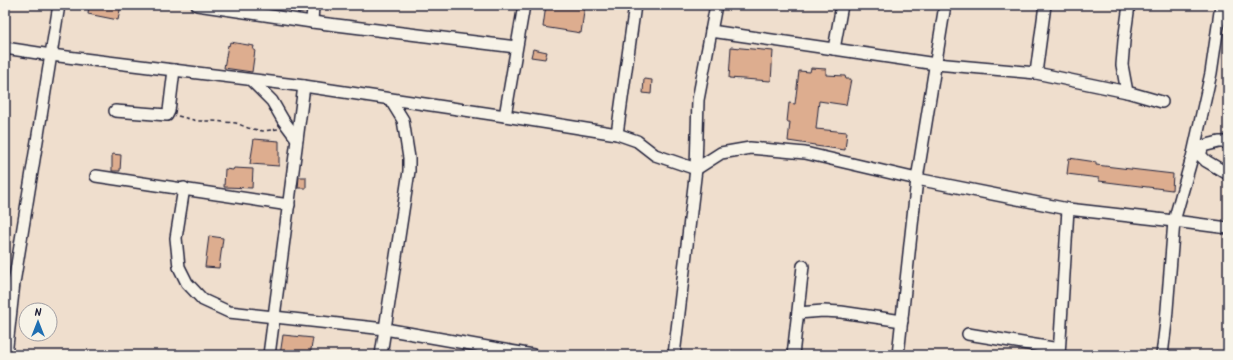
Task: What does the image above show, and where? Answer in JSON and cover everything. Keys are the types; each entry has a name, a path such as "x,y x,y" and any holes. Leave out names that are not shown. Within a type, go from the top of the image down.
{"street":[{"path":"6,355 10,282 59,5"},
{"path":"197,5 312,22 516,47"},
{"path":"312,22 313,5"},
{"path":"505,116 524,5"},
{"path":"617,134 634,5"},
{"path":"674,355 696,169 698,100 716,5"},
{"path":"834,49 842,5"},
{"path":"898,355 917,178 945,5"},
{"path":"1036,73 1045,5"},
{"path":"1127,92 1122,66 1129,5"},
{"path":"1162,355 1174,221 1197,154 1221,5"},
{"path":"711,31 936,64 1036,73 1127,92 1162,102"},
{"path":"5,48 50,55 304,86 617,134 637,141 655,155 696,169"},
{"path":"115,111 163,116 167,115 169,112 174,70"},
{"path":"251,80 272,101 289,128 298,139"},
{"path":"269,355 304,86"},
{"path":"381,355 409,171 409,158 403,120 390,99"},
{"path":"1197,154 1203,146 1219,142 1228,142"},
{"path":"696,169 721,153 750,148 805,153 1068,209 1228,228"},
{"path":"1197,154 1228,174"},
{"path":"96,176 184,188 289,205"},
{"path":"184,188 176,238 179,267 187,283 203,300 229,312 385,328 495,352 533,355"},
{"path":"968,334 1059,352 1068,209"},
{"path":"793,355 803,266"},
{"path":"798,313 823,311 841,312 902,321"}],"path":[{"path":"169,112 181,118 197,121 236,123 248,128 263,131 289,128"}],"building":[{"path":"89,5 121,5 118,20 88,14"},
{"path":"546,5 570,7 570,5 585,5 581,33 543,27"},
{"path":"230,42 254,46 253,50 255,50 252,72 224,68 228,45 229,46"},
{"path":"731,47 773,51 771,81 729,78"},
{"path":"533,49 547,52 545,59 531,57"},
{"path":"811,68 826,69 826,75 845,76 846,79 851,79 846,105 819,101 816,129 847,132 845,150 788,141 790,122 787,122 789,103 795,104 799,71 810,72"},
{"path":"644,79 652,80 651,94 643,93"},
{"path":"254,139 279,141 279,166 250,164"},
{"path":"112,154 121,155 120,171 112,171"},
{"path":"1069,158 1096,162 1096,165 1173,174 1172,190 1099,181 1099,178 1067,174"},
{"path":"234,168 253,169 252,188 224,187 225,169 233,170"},
{"path":"299,177 306,177 306,188 298,188"},
{"path":"209,236 223,238 219,268 205,267"},
{"path":"283,335 313,338 310,355 280,355"}]}
